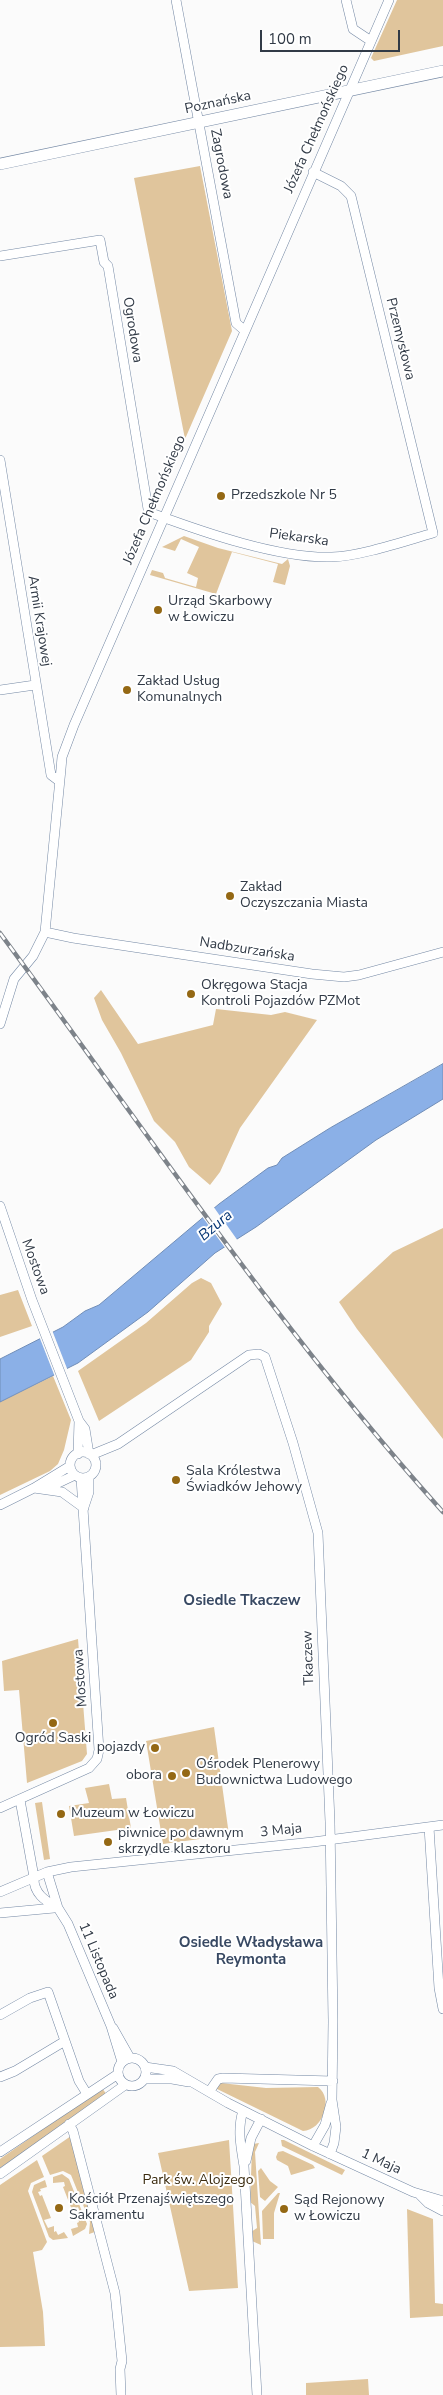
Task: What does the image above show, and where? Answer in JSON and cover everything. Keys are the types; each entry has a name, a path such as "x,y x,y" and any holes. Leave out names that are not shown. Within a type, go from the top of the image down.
{"main road":[{"name":"Poznańska","path":"0,164 443,71"}],"street":[{"name":"Zagrodowa","path":"176,0 236,323 244,330"},
{"path":"346,0 352,29 372,41"},
{"name":"Józefa Chełmońskiego","path":"0,1024 14,979 33,956 45,932 62,757 74,725 162,518 389,0"},
{"name":"Przemysłowa","path":"313,172 341,186 351,196 433,533"},
{"name":"Ogrodowa","path":"0,256 100,240 104,262 108,266 148,509 162,518"},
{"name":"Armii Krajowej","path":"0,460 51,775 59,781"},
{"name":"Piekarska","path":"162,518 222,538 260,547 298,554 333,557 433,533"},
{"path":"0,690 35,685"},
{"name":"Nadbzurzańska","path":"45,932 73,938 312,974 344,977 359,976 443,952"},
{"name":"Mostowa","path":"0,1206 32,1300 79,1419 85,1429 90,1454"},
{"name":"Tkaczew","path":"96,1464 118,1444 249,1356 259,1354 265,1357 293,1443 318,1533 330,1840 332,2100"},
{"name":"Mostowa","path":"78,1454 79,1419"},
{"name":"Tkaczew","path":"90,1454 118,1444"},
{"path":"0,1505 34,1488 70,1466 72,1458 78,1454 90,1454 96,1464 95,1470 82,1477 54,1485 34,1488"},
{"path":"70,1466 82,1477"},
{"name":"Mostowa","path":"0,1808 89,1768 97,1760 100,1750 82,1477"},
{"path":"34,1488 62,1492 84,1508"},
{"name":"11 Listopada","path":"20,1800 34,1877 33,1884 37,1892 48,1903 58,1908"},
{"name":"3 Maja","path":"0,1892 47,1872 330,1840 443,1825"},
{"path":"429,1827 439,1988 443,2009"},
{"name":"11 Listopada","path":"47,1872 58,1908 68,1924 126,2060"},
{"path":"0,1913 40,1907 58,1908"},
{"path":"0,2015 30,1998 48,1992 79,2081 88,2094"},
{"path":"0,2077 15,2071 65,2041"},
{"path":"0,2152 118,2074 126,2060 139,2060 145,2067 144,2078 137,2085 126,2085 0,2174"},
{"name":"1 Maja","path":"145,2067 173,2071 244,2111 313,2146 420,2195 443,2201"},
{"path":"118,2074 126,2085"},
{"path":"144,2078 172,2079 193,2083"},
{"path":"209,2092 218,2079 223,2078 286,2082 333,2081"},
{"path":"313,2146 325,2125 332,2100"},
{"path":"330,2154 334,2143 336,2127 332,2100"},
{"path":"244,2111 240,2126 257,2395"},
{"path":"244,2166 252,2138 261,2120"},
{"path":"69,2124 73,2130 115,2293 122,2361 120,2369 121,2395"},
{"name":"1 Maja","path":"420,2195 428,2203 443,2211"}],"green space":[{"path":"397,0 443,0 443,46 374,61 371,58"},
{"path":"200,166 232,331 185,439 134,178"},
{"path":"184,536 218,548 282,564 288,559 290,566 285,585 273,582 278,564 232,552 216,594 150,575 152,570 163,573 165,578 196,587 198,578 187,573 199,547 181,539 175,551 162,547"},
{"path":"101,990 138,1044 213,1025 216,1009 271,1015 285,1012 317,1020 240,1128 220,1172 210,1185 189,1167 175,1142 154,1121 121,1053 102,1020 94,998"},
{"path":"443,1228 443,1439 357,1329 339,1302 393,1252"},
{"path":"201,1278 211,1283 222,1304 209,1326 209,1332 191,1360 99,1421 78,1371 146,1323 192,1283"},
{"path":"18,1290 32,1326 0,1337 0,1295"},
{"path":"53,1376 71,1420 64,1450 58,1464 50,1471 0,1495 0,1402"},
{"name":"Ogród Saski","path":"78,1639 87,1754 82,1761 27,1783 19,1690 4,1691 2,1661"},
{"path":"214,1727 229,1835 163,1844 146,1741"},
{"path":"109,1784 112,1799 126,1798 131,1828 74,1836 69,1806 89,1803 85,1788"},
{"path":"42,1802 50,1859 44,1860 35,1803"},
{"path":"221,2083 266,2088 318,2087 323,2092 326,2106 321,2120 310,2129 303,2131 217,2089 216,2087"},
{"path":"102,2088 107,2095 0,2168 0,2159"},
{"path":"71,2136 95,2232 89,2234 90,2222 71,2175 63,2171 50,2175 42,2156"},
{"name":"Park św. Alojzego","path":"229,2140 238,2288 189,2291 158,2153"},
{"path":"281,2140 345,2170 342,2175 282,2146"},
{"path":"259,2143 255,2152 261,2245 252,2241 251,2232 257,2228 255,2206 250,2202 252,2149 253,2144"},
{"path":"283,2151 313,2165 315,2168 291,2175 288,2166 277,2160 276,2157 278,2152"},
{"path":"37,2160 44,2177 31,2183 28,2191 47,2242 42,2250 33,2252 43,2312 45,2346 0,2347 0,2185"},
{"path":"261,2168 270,2181 278,2187 265,2201 260,2197 258,2171"},
{"path":"62,2174 69,2179 87,2224 85,2229 73,2236 71,2229 78,2227 77,2223 79,2222 78,2218 75,2220 75,2218 81,2215 78,2207 72,2210 63,2187 65,2186 64,2182 53,2183 53,2177"},
{"path":"45,2180 47,2187 40,2189 41,2191 38,2192 40,2196 42,2195 51,2218 44,2220 48,2228 54,2226 54,2232 56,2231 58,2235 64,2232 68,2238 53,2240 49,2237 32,2192 34,2185"},
{"path":"280,2193 274,2213 274,2239 263,2239 262,2211"},
{"path":"407,2209 433,2219 435,2303 443,2304 443,2316 410,2318"},
{"path":"368,2379 369,2395 306,2395 306,2383"}],"water":[{"name":"Bzura","path":"443,1064 443,1099 376,1140 256,1227 215,1253 148,1312 78,1363 0,1402 0,1359 63,1327 85,1311 99,1305 219,1204 268,1168 277,1165 282,1158 330,1128"}],"pier":[{"path":"213,1206 225,1223 222,1226 226,1224 238,1241 226,1249 201,1215"},
{"path":"52,1330 68,1371 55,1377 39,1336"}],"railway":[{"path":"0,933 269,1301 325,1373 443,1512"}],"place":[{"name":"Przedszkole Nr 5","path":"221,496"},
{"name":"Urząd Skarbowy w Łowiczu","path":"158,610"},
{"name":"Zakład Usług Komunalnych","path":"127,690"},
{"name":"Zakład Oczyszczania Miasta","path":"230,896"},
{"name":"Okręgowa Stacja Kontroli Pojazdów PZMot","path":"191,994"},
{"name":"Sala Królestwa Świadków Jehowy","path":"176,1480"},
{"name":"Ogród Saski","path":"53,1723"},
{"name":"pojazdy","path":"155,1748"},
{"name":"Ośrodek Plenerowy Budownictwa Ludowego","path":"186,1773"},
{"name":"obora","path":"172,1776"},
{"name":"Muzeum w Łowiczu","path":"61,1814"},
{"name":"piwnice po dawnym skrzydle klasztoru","path":"108,1842"},
{"name":"Kościół Przenajświętszego Sakramentu","path":"59,2208"},
{"name":"Sąd Rejonowy w Łowiczu","path":"284,2209"}],"district":[{"name":"Osiedle Tkaczew","path":"242,1601"},
{"name":"Osiedle Władysława Reymonta","path":"251,1952"}]}
